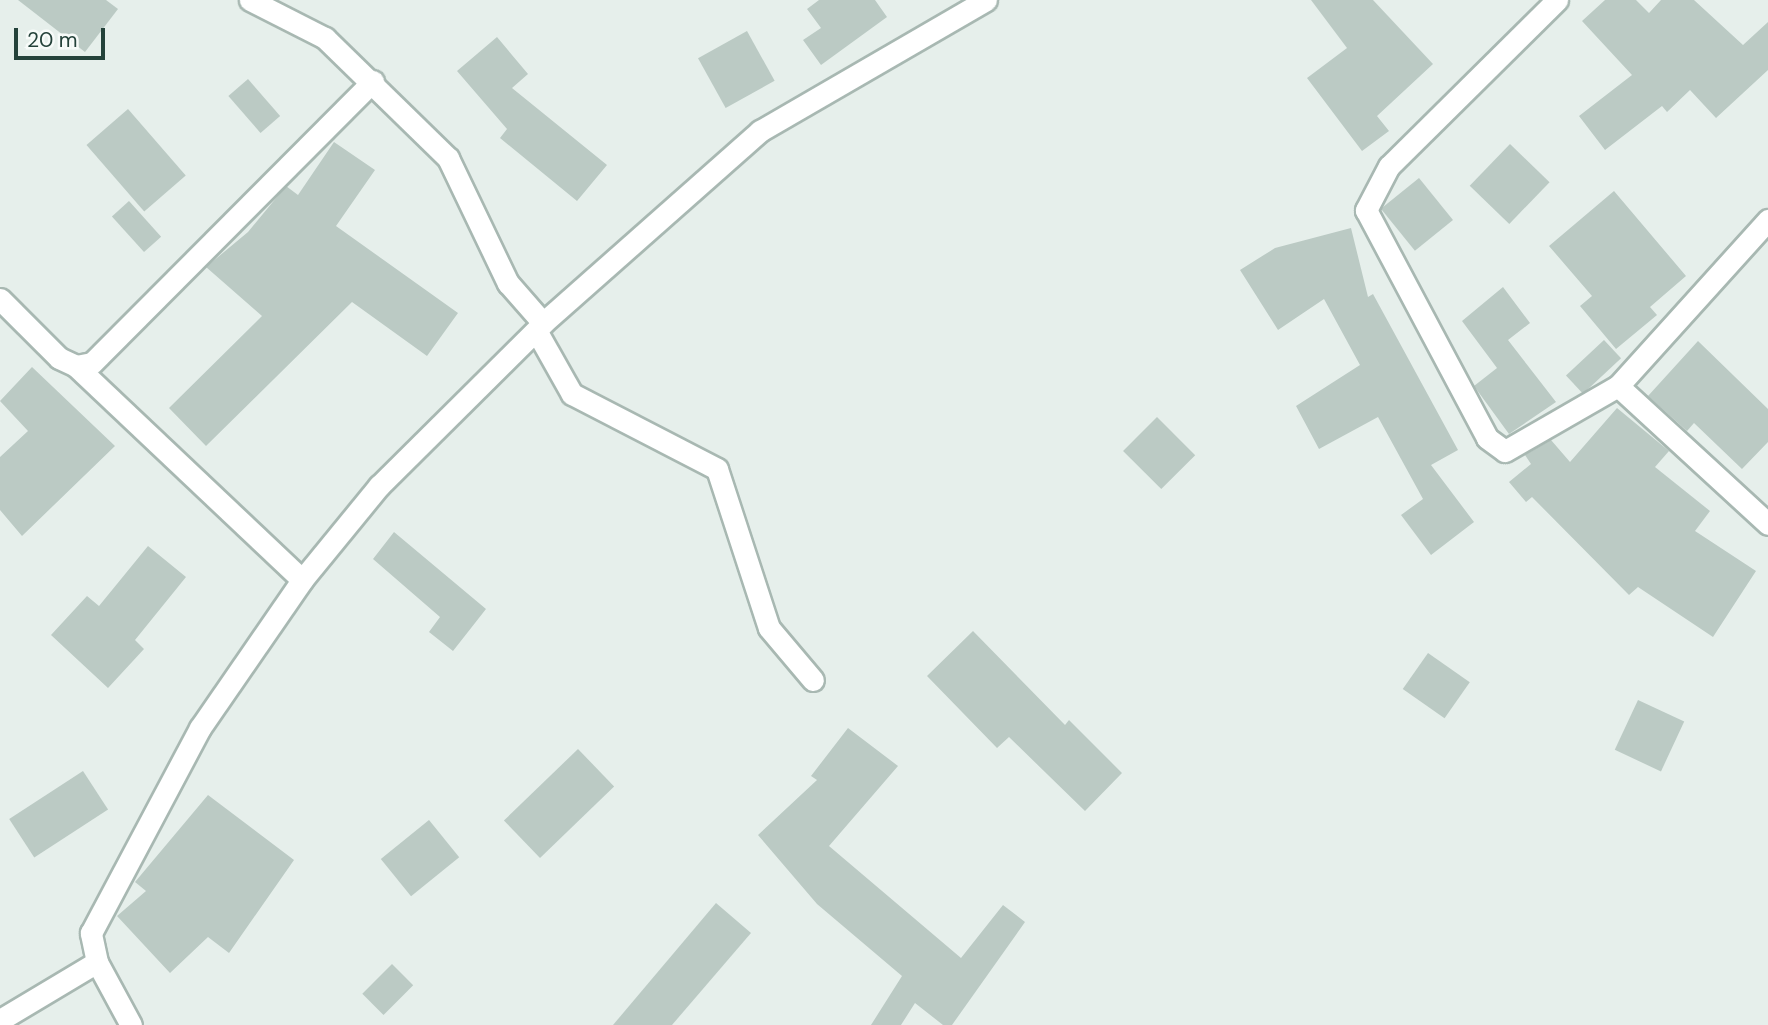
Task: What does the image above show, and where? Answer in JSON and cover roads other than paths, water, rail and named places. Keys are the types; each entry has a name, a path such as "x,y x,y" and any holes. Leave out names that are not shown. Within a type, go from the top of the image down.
{"street":[{"path":"250,0 325,38 373,81 448,158 508,283 540,328 572,394 717,469 769,628 813,680"},
{"path":"131,1025 97,962 91,933 200,728 302,580 379,486 540,328 760,131 986,0"},
{"path":"1557,0 1389,166 1366,210 1487,438 1505,451 1618,387 1768,220"},
{"path":"76,366 92,363 114,342 373,81"},
{"path":"0,299 60,358 76,366 302,580"},
{"path":"1618,387 1768,524"},
{"path":"0,1020 97,962"}]}
